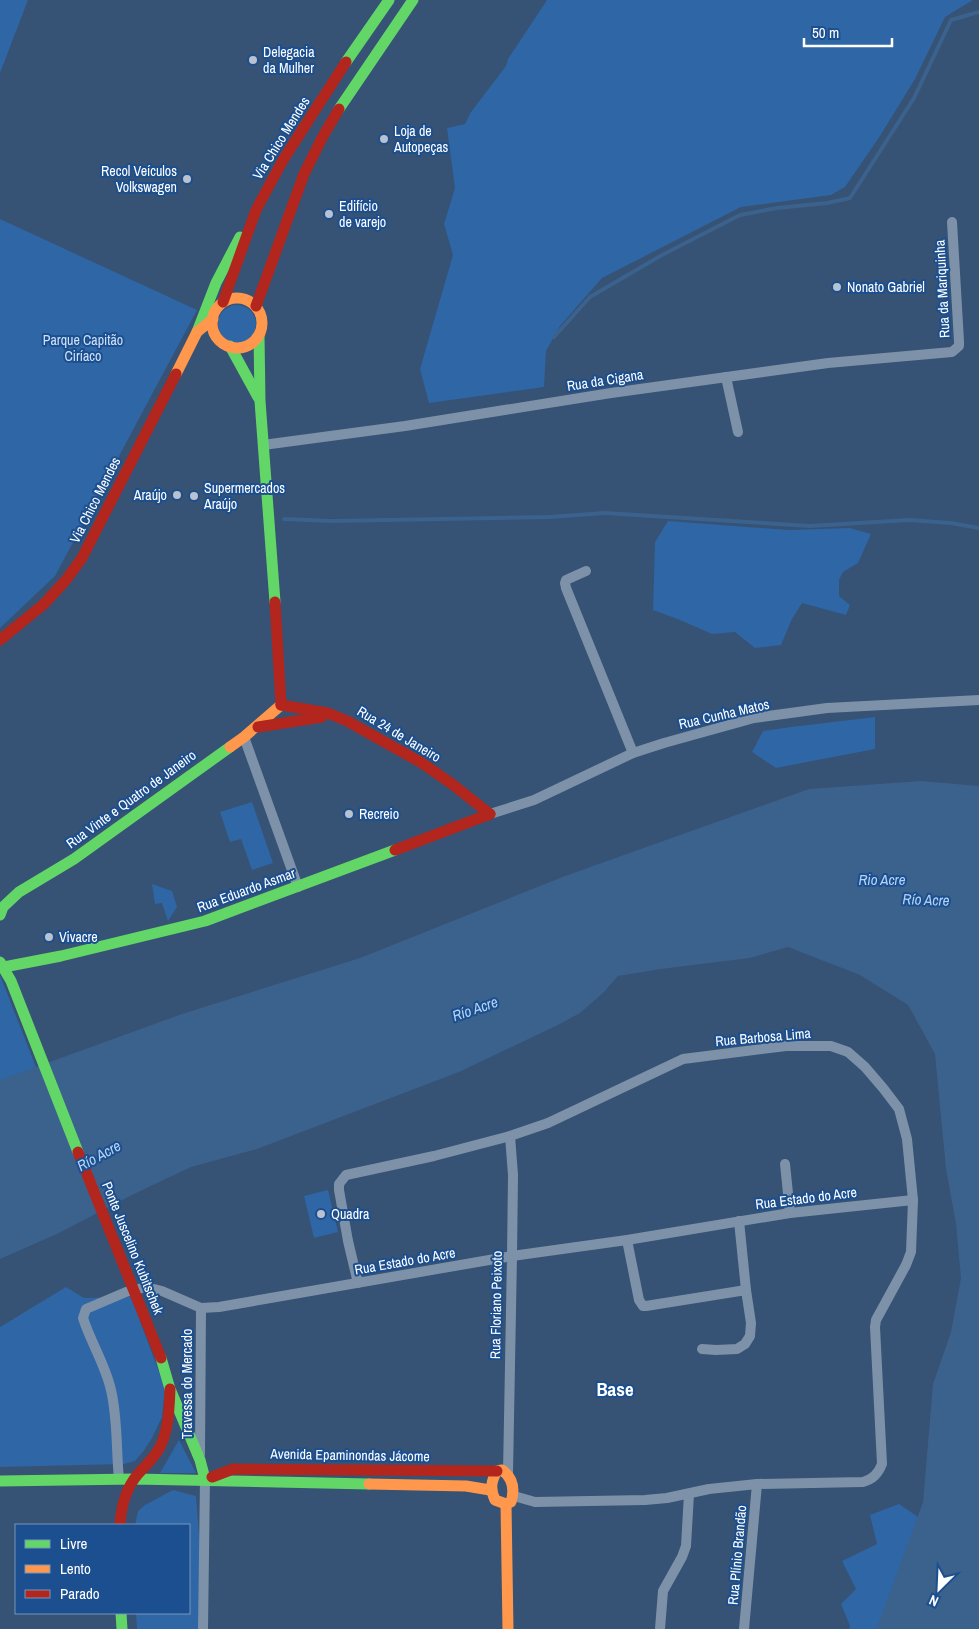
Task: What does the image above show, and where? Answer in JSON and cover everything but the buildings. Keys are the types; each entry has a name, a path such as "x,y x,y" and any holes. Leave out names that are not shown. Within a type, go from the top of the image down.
{"main road":[{"name":"Via Chico Mendes","path":"223,302 256,210 283,160 344,65 389,0"},
{"path":"256,306 270,271 289,212 312,157 336,115 414,0"},
{"path":"197,332 207,300 225,262 256,210"},
{"path":"187,352 200,342 208,340 226,344 241,348 248,346 254,341 262,328 262,320 256,306 248,300 238,298 223,302 213,319 214,332 226,344 250,382 260,403"},
{"name":"Via Chico Mendes","path":"0,640 44,604 66,580 82,558 197,332 213,319"},
{"path":"259,335 260,403 278,634 281,706"},
{"name":"Rua 24 de Janeiro","path":"281,706 328,713 354,724 422,763 490,814"},
{"name":"Rua Vinte e Quatro de Janeiro","path":"0,915 3,907 19,892 74,859 244,737 281,706"},
{"path":"256,727 337,716"},
{"name":"Rua Eduardo Asmar","path":"2,965 54,958 205,922 490,814"},
{"name":"Ponte Juscelino Kubitschek","path":"2,965 11,981 161,1358 170,1389"},
{"path":"170,1389 200,1460 205,1480"},
{"path":"120,1524 125,1497 134,1479 154,1457 161,1445 169,1415 170,1389"},
{"name":"Avenida Epaminondas Jácome","path":"205,1480 233,1469 502,1472"},
{"name":"Rua Floriano Peixoto","path":"490,1490 492,1479 502,1472 514,1489 510,1500 508,1629"},
{"name":"Avenida Epaminondas Jácome","path":"0,1481 205,1480 466,1486 490,1490"},
{"path":"490,1490 495,1500 510,1500"},
{"path":"121,1614 122,1629"}],"street":[{"name":"Rua da Mariquinha","path":"952,222 959,337 958,346 952,352"},
{"name":"Rua da Cigana","path":"263,445 405,426 611,393 828,363 952,352"},
{"path":"726,377 738,432"},
{"path":"586,571 566,580 565,583 633,753"},
{"name":"Rua Cunha Matos","path":"490,814 534,800 633,753 754,718 827,708 979,700"},
{"path":"244,737 298,887"},
{"name":"Rua Barbosa Lima","path":"358,1283 346,1233 339,1190 339,1184 346,1175 434,1156 510,1136 548,1123 683,1059 786,1046 831,1046 848,1052 865,1067 899,1109 907,1139 912,1200 911,1252 906,1265 876,1320 875,1327 882,1464 875,1476 863,1482 757,1484"},
{"name":"Rua Floriano Peixoto","path":"502,1472 512,1256 513,1175 510,1136"},
{"path":"785,1164 790,1213"},
{"name":"Rua Estado do Acre","path":"119,1480 117,1423 112,1392 103,1363 83,1318 86,1308 126,1292 146,1286 201,1308 219,1307 512,1256 627,1240 790,1213 912,1200"},
{"path":"702,1349 737,1349 745,1344 750,1336 751,1324 739,1221"},
{"path":"627,1240 640,1303 646,1306 746,1290"},
{"name":"Travessa do Mercado","path":"200,1460 201,1308"},
{"path":"203,1629 205,1480"},
{"path":"510,1500 535,1502 645,1500 689,1494 709,1489 757,1484"},
{"name":"Rua Plínio Brandão","path":"744,1629 757,1484"},
{"path":"660,1629 663,1591 686,1546 689,1494"}],"green space":[{"path":"0,0 28,0 0,73"},
{"path":"547,0 973,0 945,17 915,79 880,136 845,187 831,195 741,207 602,278 560,326 546,351 544,387 429,403 420,369 453,255 444,224 455,188 447,128 465,124 471,112 506,66 508,59"},
{"name":"Parque Capitão Ciríaco","path":"0,219 197,310 55,576 0,628"},
{"path":"237,305 251,310 256,324 251,338 237,343 223,338 218,324 223,310"},
{"path":"668,521 789,530 850,528 871,534 858,563 843,572 839,580 839,596 850,605 846,615 802,603 792,619 781,645 755,648 735,632 712,634 653,610 655,542"},
{"path":"875,717 875,749 776,768 752,752 763,731"},
{"path":"252,802 273,863 252,870 241,839 230,842 220,812"},
{"path":"152,884 172,891 177,907 168,921 162,903 155,904"},
{"path":"0,975 39,1075 0,1081"},
{"name":"Quadra","path":"328,1190 338,1232 314,1238 304,1196"},
{"path":"66,1287 84,1298 131,1297 165,1388 162,1417 152,1438 135,1461 124,1464 0,1467 0,1327"},
{"path":"179,1440 196,1473 160,1473"},
{"path":"173,1490 196,1496 199,1534 200,1629 137,1629 136,1614 190,1614 190,1524 135,1524 138,1511 145,1505"},
{"path":"899,1504 933,1527 902,1629 849,1629 850,1626 841,1604 856,1589 842,1561 877,1544 870,1515"}],"water":[{"name":"Rio Acre","path":"921,781 979,786 979,1629 876,1629 923,1502 933,1384 951,1332 961,1278 956,1224 946,1169 935,1054 908,1005 860,975 788,947 750,958 618,976 604,992 580,1013 459,1072 257,1149 191,1167 57,1234 0,1259 0,1080 182,1014 360,958 565,876 809,789"}],"waterway":[{"path":"554,337 590,297 662,255 740,215 850,198 914,98 951,20 979,12"},
{"path":"284,519 332,521 549,517 605,513 810,526 909,520 951,523 979,528"}],"traffic: fast":[{"path":"346,62 389,0"},
{"path":"339,109 413,0"},
{"path":"197,332 216,283 240,237"},
{"path":"259,335 260,401 275,602"},
{"path":"230,346 258,397"},
{"path":"0,915 3,907 19,892 74,859 230,747"},
{"path":"4,967 61,956 205,921 395,850"},
{"path":"0,962 11,981 78,1152"},
{"path":"161,1358 170,1389 200,1460 205,1479"},
{"path":"0,1481 135,1479 369,1484"},
{"path":"121,1614 122,1629"}],"traffic: slow":[{"path":"237,298 255,305 262,323 255,341 237,348 219,341 212,323 219,305 237,298"},
{"path":"176,374 197,332 213,319"},
{"path":"230,747 281,705"},
{"path":"502,1470 511,1480 513,1488 511,1502 506,1504 495,1500 492,1492 492,1482 495,1475 497,1471 502,1470"},
{"path":"369,1484 466,1486 490,1490"},
{"path":"506,1504 508,1629"}],"traffic: jam":[{"path":"223,302 256,210 283,160 346,62"},
{"path":"256,306 304,174 339,109"},
{"path":"0,640 44,604 66,580 82,558 176,374"},
{"path":"275,602 281,705"},
{"path":"281,705 328,713 347,721 422,763 490,814"},
{"path":"258,727 322,717"},
{"path":"395,850 490,814"},
{"path":"78,1152 161,1358"},
{"path":"120,1524 123,1505 130,1485 156,1454 163,1440 168,1418 170,1389"},
{"path":"212,1477 233,1469 497,1471"}],"place":[{"name":"Delegacia da Mulher","path":"253,60"},
{"name":"Loja de Autopeças","path":"384,139"},
{"name":"Recol Veículos Volkswagen","path":"187,179"},
{"name":"Edifício de varejo","path":"329,214"},
{"name":"Nonato Gabriel","path":"837,287"},
{"name":"Araújo","path":"177,495"},
{"name":"Supermercados Araújo","path":"194,496"},
{"name":"Recreio","path":"349,814"},
{"name":"Vivacre","path":"49,937"},
{"name":"Quadra","path":"321,1214"}],"district":[{"name":"Base","path":"615,1389"}],"water label":[{"name":"Río Acre","path":"926,900"},
{"name":"Río Acre","path":"475,1009"},
{"name":"Río Acre","path":"99,1156"}]}
